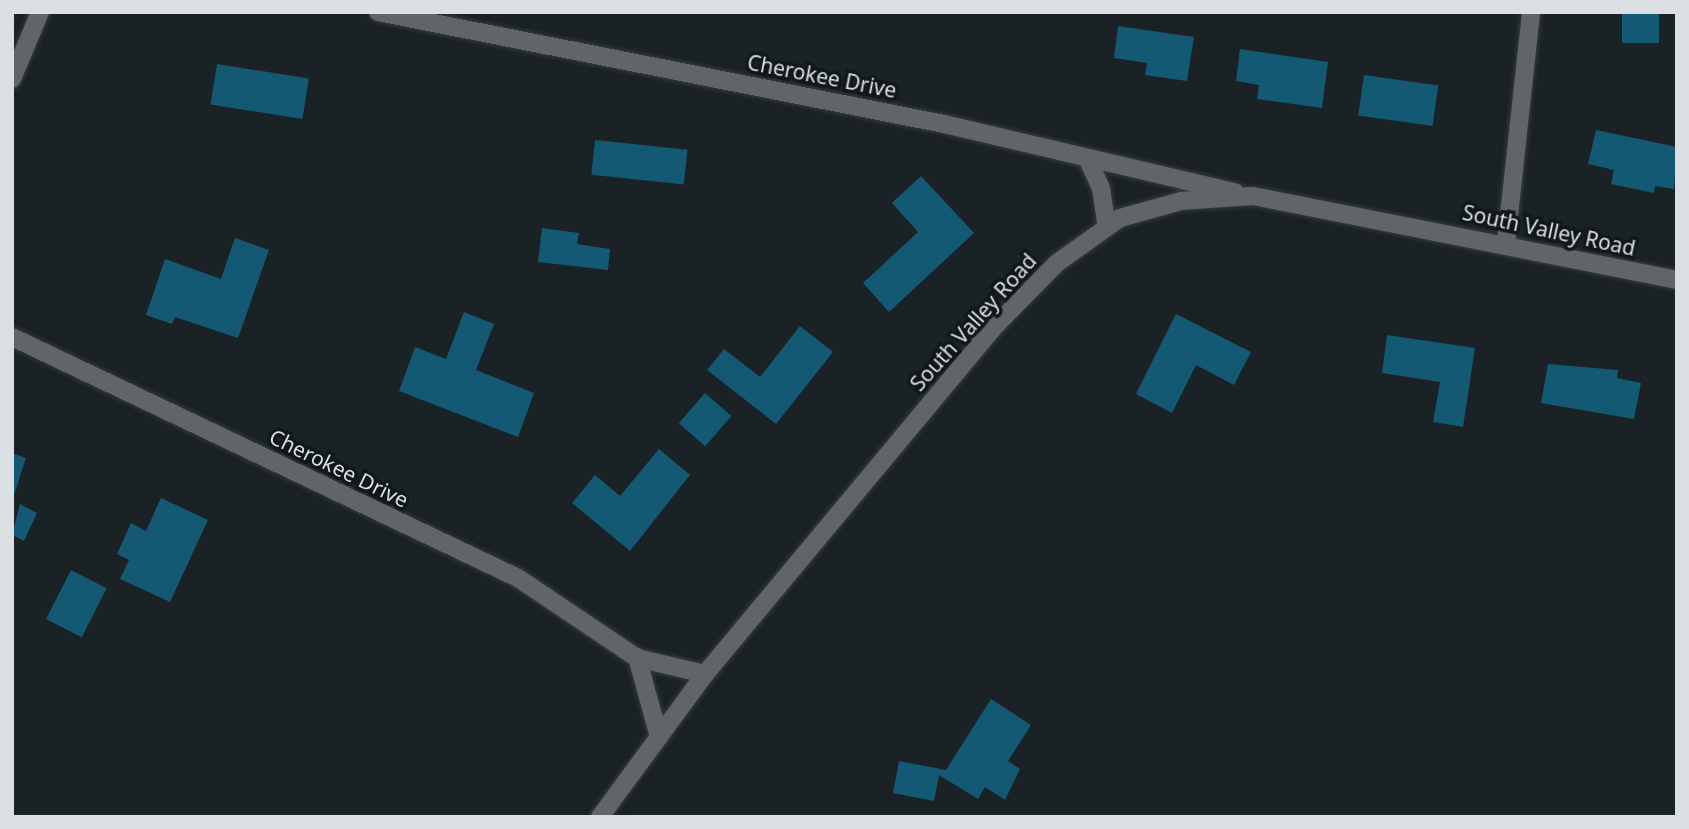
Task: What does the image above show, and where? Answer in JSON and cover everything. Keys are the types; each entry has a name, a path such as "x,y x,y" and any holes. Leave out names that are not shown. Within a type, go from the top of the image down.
{"street":[{"path":"12,79 40,12"},
{"name":"Cherokee Drive","path":"378,12 1087,158 1253,196"},
{"path":"1506,243 1531,12"},
{"path":"1087,158 1101,188 1107,228"},
{"name":"South Valley Road","path":"600,817 705,674 996,325 1057,263 1107,228 1181,201 1253,196 1506,243 1677,280"},
{"name":"Cherokee Drive","path":"12,337 518,578 637,657 705,674"},
{"path":"637,657 659,737"}],"building":[{"path":"1622,12 1659,12 1659,43 1622,43"},
{"path":"1118,26 1194,37 1187,81 1145,75 1147,63 1114,58"},
{"path":"1240,49 1328,62 1322,108 1257,99 1259,85 1236,81"},
{"path":"217,64 309,79 302,119 211,104"},
{"path":"1364,75 1438,85 1433,126 1358,116"},
{"path":"1596,130 1677,147 1674,189 1655,186 1654,193 1611,184 1614,170 1588,164"},
{"path":"595,140 687,150 684,185 591,175"},
{"path":"921,176 974,233 889,312 863,283 918,232 892,203"},
{"path":"542,228 579,233 577,244 610,249 608,270 538,262"},
{"path":"235,238 269,250 238,338 175,317 172,324 146,315 165,259 221,279"},
{"path":"464,312 494,324 476,370 534,393 518,437 399,391 415,347 446,359"},
{"path":"1176,314 1251,352 1234,385 1196,365 1172,413 1136,394"},
{"path":"800,326 833,352 776,424 707,370 724,349 760,377"},
{"path":"1387,335 1475,348 1463,427 1433,422 1440,382 1382,373"},
{"path":"1548,364 1618,370 1617,378 1641,383 1634,419 1541,403"},
{"path":"705,393 731,416 705,446 679,423"},
{"path":"659,449 690,475 630,551 572,503 595,475 620,496"},
{"path":"12,453 26,458 13,498 12,498"},
{"path":"161,498 208,520 170,602 120,579 129,560 117,554 131,523 146,531"},
{"path":"20,504 37,513 24,541 12,535"},
{"path":"71,570 107,588 82,637 46,619"},
{"path":"991,699 1031,725 1008,761 1020,769 1005,800 985,787 978,799 939,775 934,801 893,793 899,761 946,770"}]}
